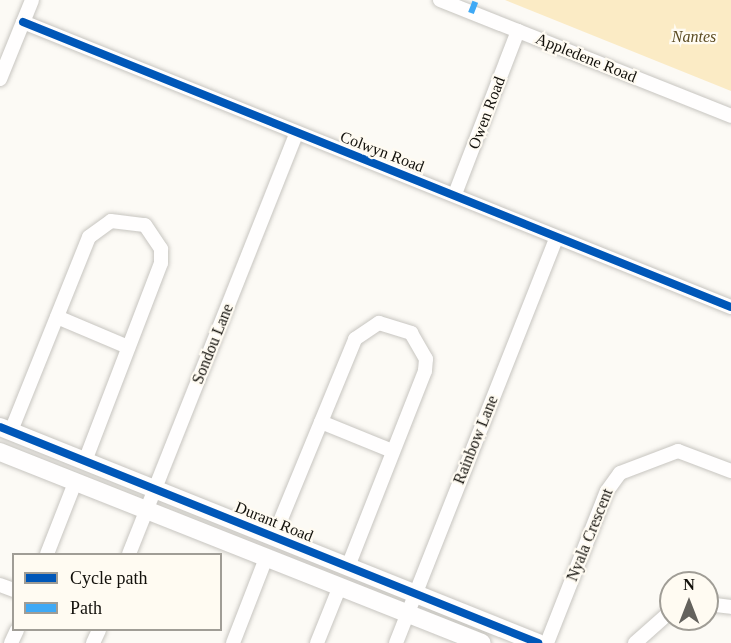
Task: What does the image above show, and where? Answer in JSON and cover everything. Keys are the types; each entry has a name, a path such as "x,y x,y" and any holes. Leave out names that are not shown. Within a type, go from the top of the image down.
{"street":[{"path":"0,79 32,0"},
{"name":"Appledene Road","path":"440,0 731,116"},
{"name":"Colwyn Road","path":"23,22 296,134 455,194 556,238 731,307"},
{"name":"Owen Road","path":"455,194 518,31"},
{"name":"Sondou Lane","path":"130,553 296,134"},
{"path":"6,429 97,227 124,219 145,225 161,249 161,263 85,461"},
{"name":"Rainbow Lane","path":"396,643 556,238"},
{"path":"57,317 128,347"},
{"path":"274,536 321,422 363,329 388,323 411,333 426,359 425,370 348,567"},
{"path":"321,422 392,452"},
{"name":"Durant Road","path":"6,429 538,643"},
{"name":"Nyala Crescent","path":"547,643 607,491 620,473 678,451 731,471"},
{"path":"1,454 76,480 482,643"},
{"path":"48,553 76,480"},
{"path":"233,643 266,558"},
{"path":"316,643 340,586"},
{"path":"635,643 659,622"}],"green space":[{"name":"Nantes","path":"505,0 731,0 731,91"}],"marked path":[{"path":"471,13 476,0"}],"cycle path":[{"path":"23,22 731,307"},
{"path":"0,427 538,643"}]}
